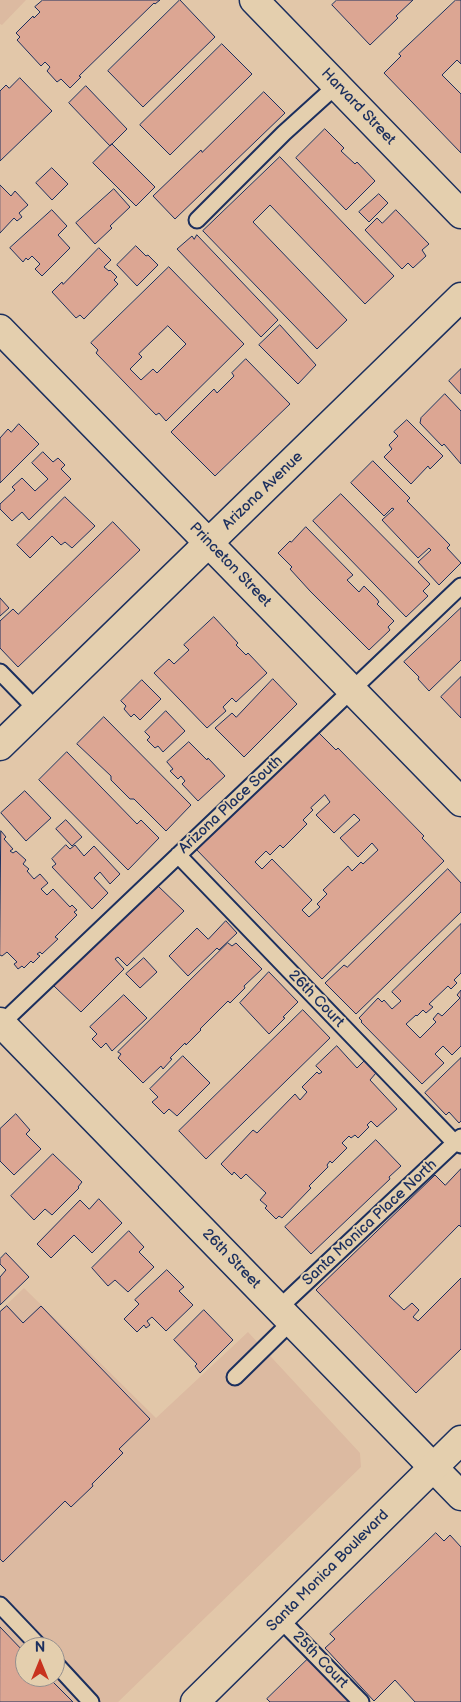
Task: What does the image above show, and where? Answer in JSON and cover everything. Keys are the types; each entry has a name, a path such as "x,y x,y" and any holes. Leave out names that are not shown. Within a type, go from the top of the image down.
{"street":[{"name":"Harvard Street","path":"254,0 461,214"},
{"name":"Arizona Avenue","path":"0,746 461,297"},
{"name":"Princeton Street","path":"0,329 461,802"},
{"name":"26th Street","path":"1,1023 461,1496"},
{"name":"Santa Monica Boulevard","path":"195,1702 461,1440"}],"lane":[{"path":"197,220 284,133 337,85"},
{"name":"Arizona Place South","path":"1,1023 461,586"},
{"path":"0,672 37,710"},
{"name":"26th Court","path":"178,855 459,1142"},
{"name":"Santa Monica Place North","path":"235,1377 285,1315 459,1142"},
{"path":"0,1605 30,1637"},
{"name":"25th Court","path":"280,1619 361,1702"},
{"path":"65,1674 91,1702"}],"shaded area":[{"path":"0,0 26,0 2,25 0,24"},
{"path":"24,1288 156,1418 248,1332 360,1453 361,1467 118,1702 0,1702 0,1311"}],"building":[{"path":"43,0 160,0 154,3 79,76 81,77 70,88 61,79 57,82 47,71 50,67 45,62 41,66 17,40 20,37 16,33 33,16 34,18 40,12 35,7"},
{"path":"180,0 215,37 143,107 108,71"},
{"path":"337,0 413,0 396,16 398,18 370,45 332,5"},
{"path":"456,0 461,0 461,64 457,60 442,75 461,94 461,153 384,73 401,56 399,54"},
{"path":"222,44 252,74 170,155 140,125"},
{"path":"20,78 52,111 0,161 0,91 6,85 9,88"},
{"path":"86,86 127,129 110,146 69,103"},
{"path":"264,92 285,113 175,219 153,196"},
{"path":"325,129 344,148 341,151 355,164 357,162 375,181 346,210 296,158"},
{"path":"112,144 155,187 136,206 93,163"},
{"path":"280,157 394,276 365,304 270,205 253,222 347,320 317,349 203,231"},
{"path":"52,168 68,184 52,200 36,183"},
{"path":"0,185 11,196 15,191 28,205 19,213 22,217 17,221 14,218 0,233"},
{"path":"114,189 130,207 95,244 76,223"},
{"path":"379,194 388,203 369,222 359,212"},
{"path":"52,210 67,226 58,235 70,248 42,276 35,269 40,264 32,256 28,260 26,258 23,262 10,248"},
{"path":"396,210 429,244 422,250 426,256 413,268 408,263 402,269 365,230 377,218 382,223"},
{"path":"197,235 278,320 261,337 177,249 192,236 194,239"},
{"path":"136,246 158,265 137,286 117,265"},
{"path":"99,248 111,260 104,267 117,277 114,280 118,284 84,319 80,315 76,318 52,292 62,282 63,284"},
{"path":"169,267 244,344 166,421 159,413 156,415 96,353 98,350 91,343","holes":["168,326 186,344 157,373 153,369 141,380 130,369 142,357 139,354"]},
{"path":"280,325 316,365 298,384 259,345"},
{"path":"246,359 290,404 215,476 171,432 214,389 217,393 234,376 232,373"},
{"path":"461,369 461,394 449,381"},
{"path":"445,394 461,411 461,464 444,444 442,446 420,423 421,418"},
{"path":"407,420 443,456 430,469 428,466 411,484 384,457 392,449 389,445 398,436 394,432"},
{"path":"19,424 39,444 0,483 0,438 8,429 11,432"},
{"path":"43,452 53,462 58,458 65,465 61,469 71,479 29,520 22,512 12,521 0,509 0,504 15,490 12,487 22,478 35,491 48,479 32,463"},
{"path":"373,461 410,498 407,501 450,545 447,548 461,563 439,585 418,562 431,550 429,548 418,558 382,520 394,509 392,508 384,516 351,483"},
{"path":"341,494 430,584 423,591 428,596 406,617 313,521"},
{"path":"65,497 95,526 72,548 65,542 61,545 52,536 30,558 17,545"},
{"path":"113,522 140,550 18,667 0,648 0,621 13,609 18,614"},
{"path":"306,527 353,575 347,580 359,592 364,586 377,599 379,602 377,604 394,621 388,627 390,630 369,650 310,591 290,569 292,567 278,553"},
{"path":"0,598 9,608 0,616"},
{"path":"461,608 461,660 429,691 418,679 419,677 404,662"},
{"path":"214,617 238,643 236,645 246,655 248,653 267,673 236,702 232,698 223,707 226,711 207,728 154,673 169,659 174,664 189,650 184,645"},
{"path":"461,677 461,718 441,697"},
{"path":"273,679 297,704 244,757 215,728 232,713 236,717"},
{"path":"142,680 161,699 140,720 134,714 131,717 124,709 126,706 121,701"},
{"path":"166,711 185,731 163,752 158,746 155,748 147,740 150,737 145,732"},
{"path":"104,717 191,805 166,831 134,799 130,799 111,780 111,776 77,744"},
{"path":"315,729 336,750 338,748 424,836 422,838 444,861 322,979 194,847","holes":["325,795 330,802 316,815 334,833 354,814 360,820 340,838 358,857 372,843 378,850 352,871 348,866 323,890 327,894 317,904 320,907 309,917 302,910 312,900 272,859 262,869 255,862 266,851 270,855 280,845 283,848 307,824 303,820 313,810 311,808"]},
{"path":"189,742 225,776 198,801 182,784 185,781 181,776 178,779 170,771 173,769 167,762"},
{"path":"67,752 137,824 141,820 159,838 128,870 39,780"},
{"path":"25,791 51,818 26,841 1,813"},
{"path":"66,820 82,837 72,846 56,829"},
{"path":"1,831 6,837 4,839 13,849 10,851 13,853 16,851 26,860 23,864 29,869 27,871 34,879 40,874 48,883 41,889 47,895 53,889 70,907 72,905 77,910 74,912 77,915 55,937 58,939 42,954 40,952 37,954 40,956 33,963 31,961 24,968 22,966 18,969 14,964 17,962 7,952 2,956 0,955"},
{"path":"66,845 70,849 75,845 84,856 94,846 120,874 110,884 100,872 94,878 108,893 92,909 52,867 56,864 52,859"},
{"path":"448,869 461,883 461,912 356,1014 325,983 344,965 347,967"},
{"path":"157,885 184,911 127,966 118,957 115,959 124,969 81,1012 54,986"},
{"path":"226,921 237,933 219,950 217,948 188,976 169,956 197,928 208,939"},
{"path":"461,924 461,973 454,980 457,983 451,989 448,986 429,1004 433,1007 426,1013 423,1010 406,1024 420,1038 436,1022 433,1019 438,1013 442,1016 460,998 457,995 461,990 461,1046 452,1055 443,1046 435,1054 444,1063 422,1084 359,1018 378,998 382,1002 384,1000 392,1009 401,1001 392,992"},
{"path":"228,943 232,946 236,943 262,969 230,1003 228,1001 186,1045 185,1043 170,1058 172,1059 163,1069 161,1066 143,1083 118,1058 121,1054 118,1052"},
{"path":"144,958 157,972 140,988 126,974"},
{"path":"269,972 298,1002 269,1034 240,1003"},
{"path":"124,995 147,1018 112,1051 106,1043 101,1048 92,1039 97,1034 90,1027"},
{"path":"303,1010 330,1038 206,1159 179,1131"},
{"path":"337,1046 357,1068 364,1061 376,1073 370,1080 397,1109 377,1127 371,1121 367,1125 369,1127 358,1138 355,1135 351,1138 349,1136 342,1143 347,1148 332,1163 330,1161 327,1165 328,1167 309,1186 311,1188 282,1218 279,1216 276,1219 260,1200 266,1193 246,1174 241,1179 234,1172 232,1175 221,1164 253,1130 257,1133 295,1094 300,1100 307,1092 302,1087 317,1072 319,1074 322,1072 316,1066"},
{"path":"183,1056 210,1083 177,1116 169,1109 164,1114 152,1102 158,1097 150,1089"},
{"path":"461,1058 461,1121 459,1123 449,1112 446,1115 425,1093"},
{"path":"16,1114 30,1130 26,1134 41,1149 14,1175 0,1161 0,1129"},
{"path":"376,1140 401,1166 389,1177 390,1179 311,1254 285,1227"},
{"path":"53,1154 82,1182 79,1188 52,1215 45,1209 34,1220 11,1196"},
{"path":"461,1169 461,1227 459,1225 389,1296 404,1310 412,1303 419,1310 413,1317 418,1321 461,1278 461,1349 416,1393 316,1290 435,1175 445,1185"},
{"path":"99,1199 122,1223 92,1253 74,1235 51,1258 37,1244 80,1200 89,1209"},
{"path":"129,1231 144,1247 139,1252 154,1267 128,1292 115,1280 108,1286 92,1268"},
{"path":"6,1253 29,1277 0,1305 0,1277 6,1270 0,1264 0,1259"},
{"path":"167,1270 184,1287 179,1291 193,1305 166,1331 152,1317 147,1321 150,1325 146,1328 144,1325 137,1332 124,1319 139,1304 135,1300"},
{"path":"7,1306 23,1323 41,1306 150,1419 119,1449 123,1453 92,1484 93,1486 71,1507 65,1501 3,1562 0,1559 0,1312"},
{"path":"204,1310 233,1340 200,1373 195,1366 197,1364 174,1340"},
{"path":"436,1533 444,1541 450,1535 461,1547 461,1702 415,1702 395,1680 374,1701 325,1648 335,1639 330,1634"},
{"path":"0,1627 15,1643 15,1687 58,1687 73,1702 0,1702"},
{"path":"308,1659 349,1702 270,1702 267,1699"}]}
